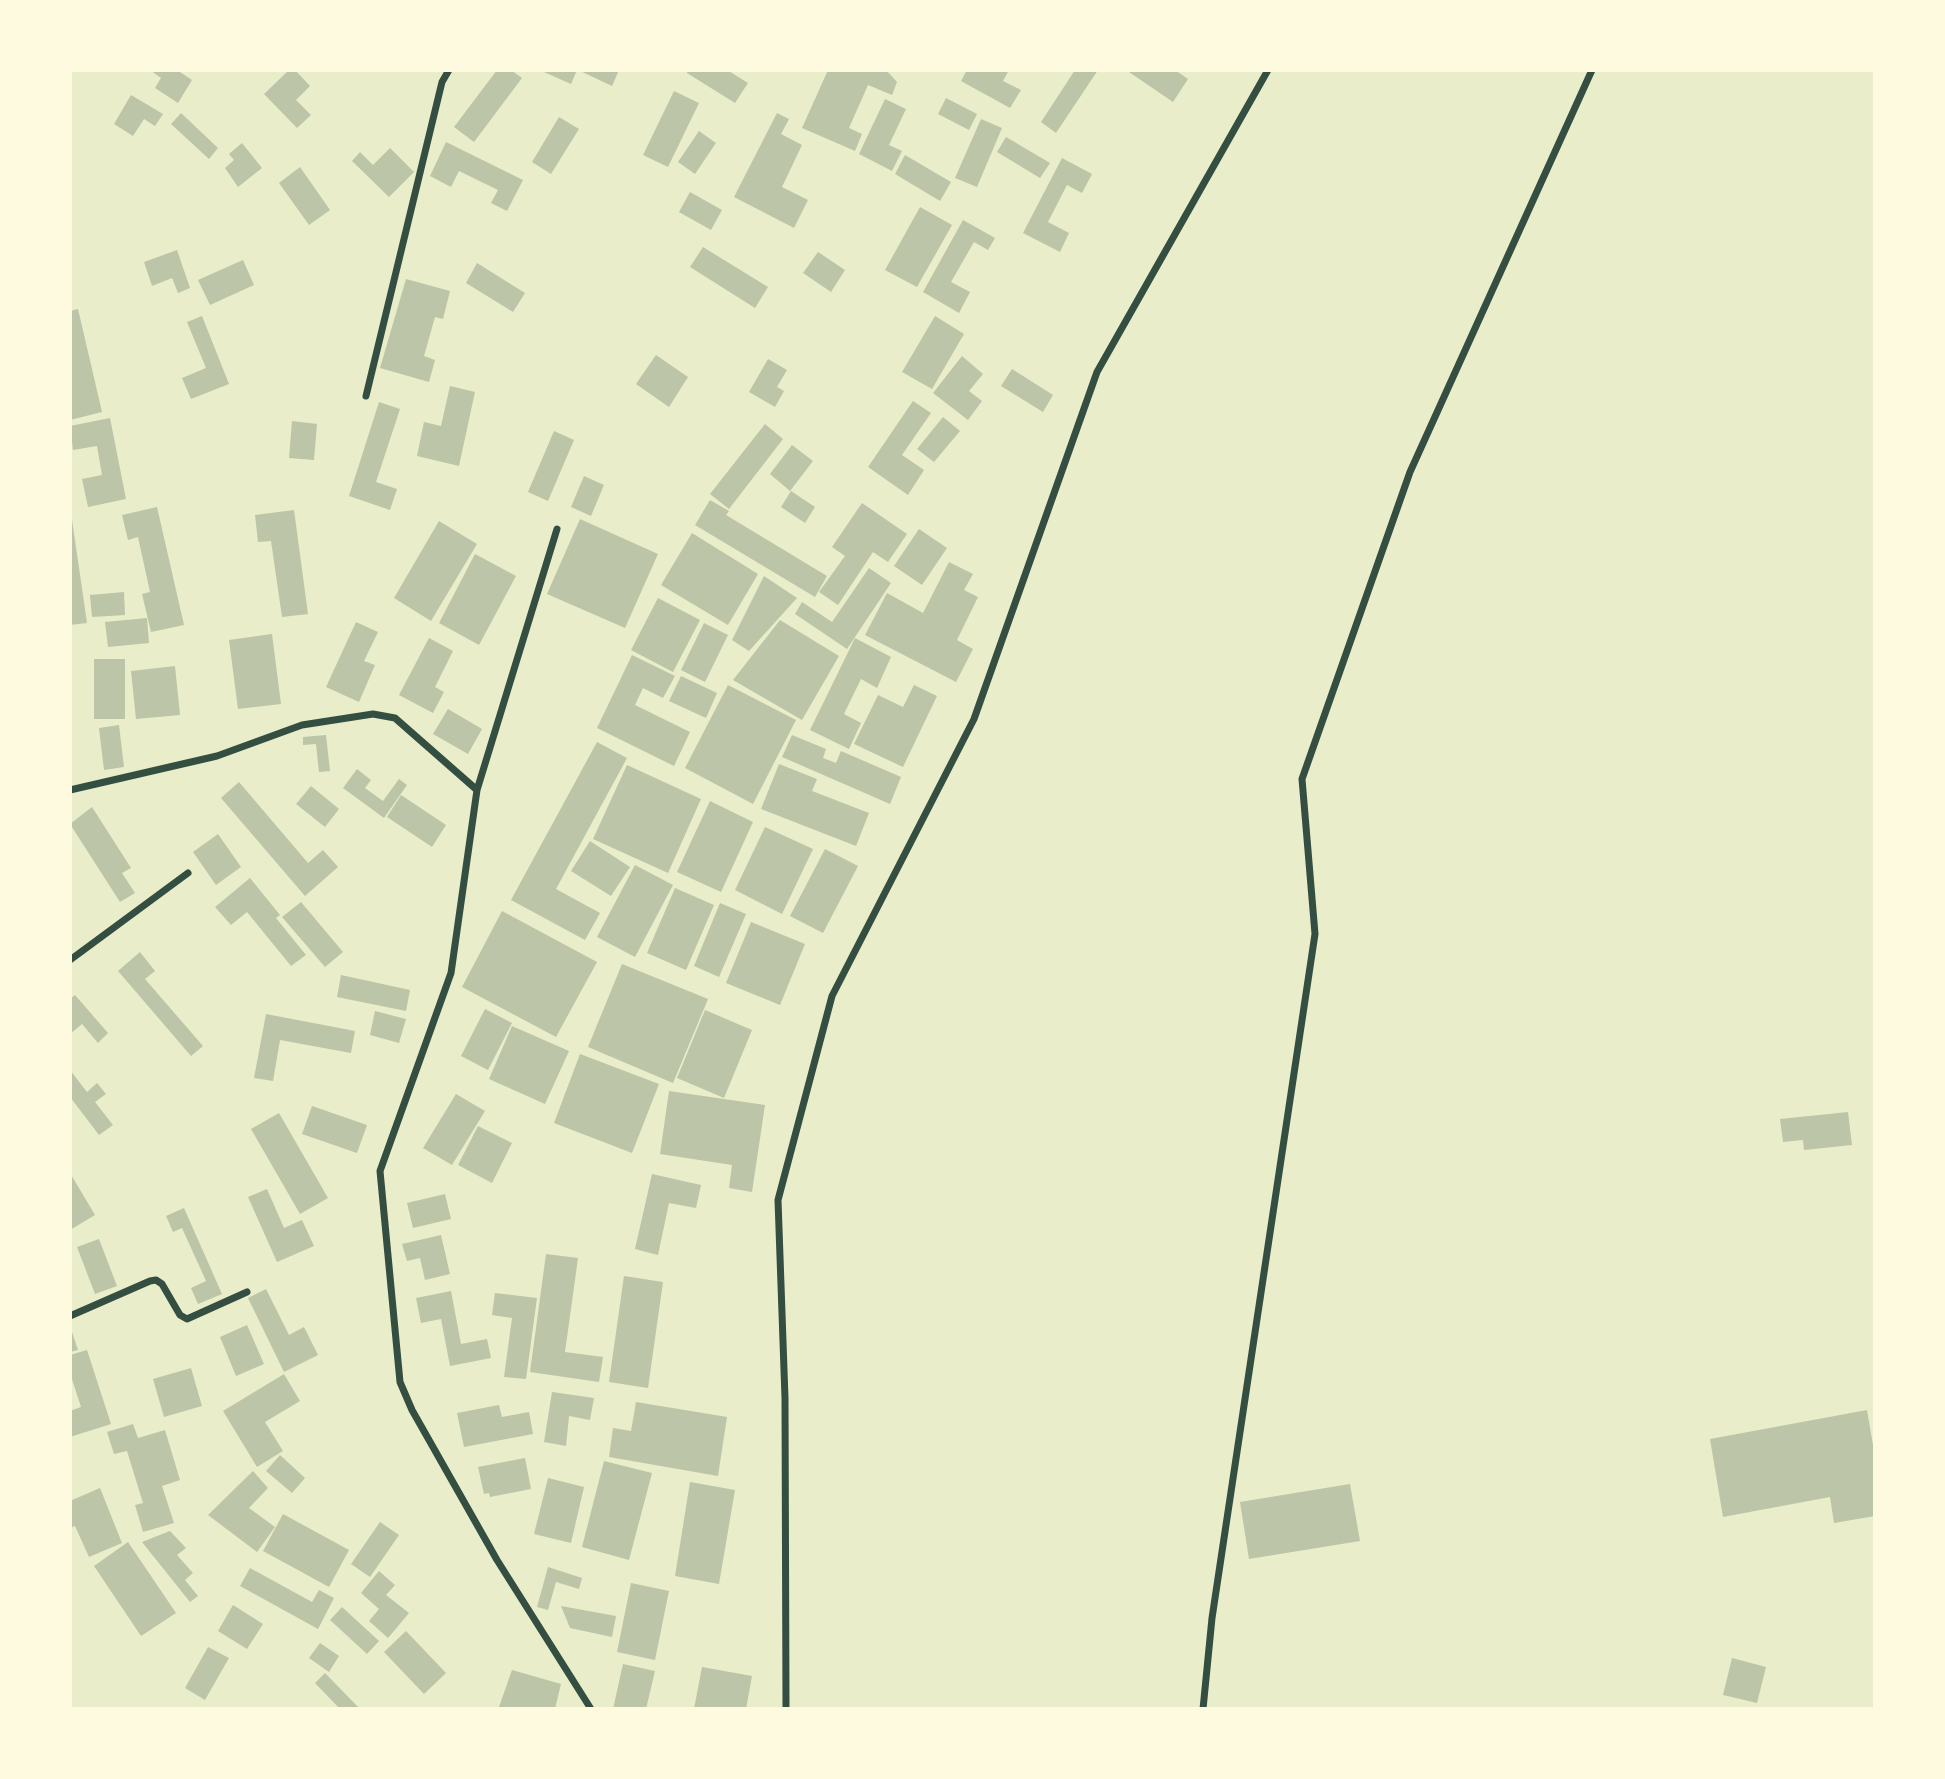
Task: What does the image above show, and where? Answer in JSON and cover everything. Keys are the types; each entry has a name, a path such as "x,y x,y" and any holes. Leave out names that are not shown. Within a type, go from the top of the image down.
{"street":[{"path":"366,396 442,82 449,70"},
{"path":"786,1709 785,1398 778,1200 832,996 974,719 1097,372 1268,70"},
{"path":"1203,1709 1212,1618 1315,934 1302,779 1409,472 1592,70"},
{"path":"557,529 477,790 451,973 380,1171 400,1382 412,1410 497,1560 591,1709"},
{"path":"70,790 217,756 302,725 373,714 395,718 477,790"},
{"path":"70,960 188,873"},
{"path":"70,1316 150,1281 162,1284 180,1315 187,1319 247,1292"}],"building":[{"path":"150,70 177,70 192,80 178,103 155,88 161,78"},
{"path":"289,70 295,70 310,86 296,100 311,115 297,128 264,94"},
{"path":"497,70 511,70 522,78 474,142 454,127"},
{"path":"577,70 571,84 544,72"},
{"path":"578,70 619,70 612,86"},
{"path":"688,70 727,70 748,83 735,103 687,73"},
{"path":"828,70 886,70 897,82 892,95 868,85 849,128 862,134 855,151 802,128"},
{"path":"967,70 1009,70 1003,81 1021,90 1010,108 961,81"},
{"path":"1075,70 1098,70 1056,133 1041,122"},
{"path":"1126,70 1175,70 1188,79 1173,102"},
{"path":"674,91 699,103 668,167 643,155"},
{"path":"131,95 163,114 155,126 144,119 133,136 114,124"},
{"path":"946,98 977,114 969,130 938,114"},
{"path":"885,99 906,109 889,145 902,151 892,171 859,154"},
{"path":"181,113 218,148 209,159 171,124"},
{"path":"777,113 789,119 781,134 802,145 782,187 808,200 794,228 734,197"},
{"path":"559,117 579,129 551,174 532,162"},
{"path":"981,119 1002,128 977,187 955,178"},
{"path":"699,131 716,143 695,174 678,162"},
{"path":"1006,137 1050,163 1040,178 997,152"},
{"path":"446,142 523,180 507,211 491,203 498,190 459,171 451,187 430,176"},
{"path":"242,143 262,168 238,187 225,168 234,160 229,154"},
{"path":"390,148 414,172 389,197 352,161 360,152 373,165"},
{"path":"905,155 951,182 940,201 895,174"},
{"path":"1062,158 1092,174 1082,193 1067,185 1048,222 1069,233 1060,252 1023,233"},
{"path":"300,167 330,210 309,225 279,183"},
{"path":"690,192 722,210 711,230 679,212"},
{"path":"920,207 952,225 917,287 885,270"},
{"path":"963,220 995,238 988,250 974,242 951,282 970,292 959,313 923,292"},
{"path":"703,247 768,287 755,308 690,267"},
{"path":"177,250 190,288 178,293 172,278 152,286 144,262"},
{"path":"818,252 845,270 831,292 803,273"},
{"path":"243,260 254,285 210,305 198,280"},
{"path":"477,263 525,293 513,312 466,283"},
{"path":"406,279 450,291 443,319 435,317 424,356 435,360 429,382 380,368"},
{"path":"78,309 102,412 70,420 70,311"},
{"path":"202,316 229,384 191,399 182,378 206,368 187,322"},
{"path":"935,316 964,334 932,389 902,372"},
{"path":"656,355 688,377 669,407 636,384"},
{"path":"962,356 983,374 969,391 982,401 968,420 933,393"},
{"path":"768,359 787,370 777,387 784,391 775,407 749,392"},
{"path":"1012,369 1053,395 1043,412 1001,386"},
{"path":"450,386 475,392 459,466 417,456 424,422 441,426"},
{"path":"913,401 931,413 902,455 924,470 908,495 868,467"},
{"path":"379,402 400,409 376,482 397,489 390,510 349,496"},
{"path":"943,417 960,431 934,462 917,449"},
{"path":"110,418 126,499 88,507 82,479 102,475 97,446 73,450 70,426"},
{"path":"292,421 317,424 314,460 289,458"},
{"path":"765,424 783,439 729,509 710,494"},
{"path":"554,431 574,440 548,501 528,492"},
{"path":"792,445 813,461 790,491 770,474"},
{"path":"584,476 604,485 591,516 571,507"},
{"path":"791,491 815,507 805,523 781,507"},
{"path":"710,500 729,511 726,515 827,576 815,597 695,525"},
{"path":"862,503 907,534 888,562 873,552 838,605 819,592 845,556 832,547"},
{"path":"70,506 87,623 70,625"},
{"path":"157,507 184,625 151,632 142,594 150,592 138,537 128,540 122,515"},
{"path":"294,510 308,614 282,617 271,541 258,542 255,515"},
{"path":"580,519 658,554 625,628 547,594"},
{"path":"439,521 477,544 431,621 394,598"},
{"path":"919,529 947,548 922,585 894,566"},
{"path":"692,533 758,574 728,625 661,585"},
{"path":"475,554 516,576 479,645 439,623"},
{"path":"949,562 973,574 964,590 978,597 957,640 973,649 956,682 865,635 887,593 923,613"},
{"path":"869,568 891,583 847,649 795,614 802,602 832,622"},
{"path":"764,576 797,598 749,651 732,640"},
{"path":"124,592 125,615 92,617 90,595"},
{"path":"658,598 700,620 673,672 631,650"},
{"path":"147,618 149,643 108,647 105,622"},
{"path":"780,620 839,656 802,720 733,680"},
{"path":"356,622 378,632 364,661 375,665 359,702 326,687"},
{"path":"704,623 728,635 705,682 681,670"},
{"path":"272,634 281,704 238,709 229,640"},
{"path":"429,638 453,651 435,687 444,692 433,713 399,695"},
{"path":"855,638 891,657 877,688 861,679 844,714 861,723 849,749 810,730"},
{"path":"632,655 675,676 663,698 643,688 635,705 690,732 674,766 597,728"},
{"path":"94,659 125,659 125,719 94,719"},
{"path":"175,666 180,715 136,719 131,671"},
{"path":"681,676 717,693 706,718 669,701"},
{"path":"728,685 796,720 753,804 685,768"},
{"path":"914,685 937,696 903,767 854,744 878,695 903,707"},
{"path":"448,709 482,729 468,754 433,734"},
{"path":"119,725 124,767 104,770 99,728"},
{"path":"326,735 330,771 319,772 316,744 303,745 303,737"},
{"path":"792,735 826,749 823,758 836,763 841,751 901,777 890,804 782,757"},
{"path":"597,742 627,758 556,889 600,913 585,940 511,900"},
{"path":"779,764 817,779 812,791 869,813 856,846 761,809"},
{"path":"627,765 701,799 668,873 593,839"},
{"path":"357,769 371,780 365,788 383,801 399,779 407,785 384,818 343,788"},
{"path":"239,782 308,863 323,850 338,867 305,896 221,798"},
{"path":"311,786 339,809 325,827 296,804"},
{"path":"401,795 446,825 432,847 387,817"},
{"path":"710,801 753,822 721,892 677,872"},
{"path":"92,807 131,868 122,873 135,893 120,902 70,824"},
{"path":"765,827 813,849 782,914 735,890"},
{"path":"218,834 241,867 216,885 193,852"},
{"path":"590,841 630,867 611,896 571,871"},
{"path":"825,849 858,866 823,933 790,916"},
{"path":"635,865 673,885 635,957 597,937"},
{"path":"250,878 280,915 276,918 306,955 291,966 247,912 231,925 215,907"},
{"path":"675,888 714,905 686,970 647,953"},
{"path":"301,902 343,952 325,967 282,917"},
{"path":"720,903 746,914 719,977 694,966"},
{"path":"502,911 597,962 556,1037 462,987"},
{"path":"751,922 805,944 780,1005 726,983"},
{"path":"140,952 155,971 145,979 203,1046 191,1056 118,971"},
{"path":"622,964 708,999 673,1083 588,1047"},
{"path":"341,975 410,990 406,1011 337,997"},
{"path":"75,995 108,1033 98,1043 82,1024 70,1034 70,999"},
{"path":"485,1009 512,1023 488,1070 461,1056"},
{"path":"705,1010 752,1030 724,1098 677,1078"},
{"path":"375,1011 406,1019 399,1043 370,1035"},
{"path":"266,1014 355,1031 351,1053 280,1040 273,1081 254,1078"},
{"path":"512,1026 569,1051 545,1104 489,1079"},
{"path":"580,1054 659,1084 632,1153 554,1123"},
{"path":"70,1070 87,1092 97,1083 106,1094 95,1102 113,1125 99,1135 70,1097"},
{"path":"669,1091 765,1105 752,1192 729,1188 732,1165 660,1154"},
{"path":"456,1094 485,1111 452,1165 423,1148"},
{"path":"312,1106 367,1125 357,1153 302,1134"},
{"path":"1848,1112 1852,1145 1804,1150 1803,1140 1783,1142 1780,1119"},
{"path":"279,1113 328,1198 300,1214 251,1129"},
{"path":"478,1126 512,1143 492,1183 458,1165"},
{"path":"70,1173 95,1215 70,1230"},
{"path":"652,1174 701,1185 696,1208 669,1203 658,1255 635,1249"},
{"path":"267,1189 284,1228 302,1220 314,1246 277,1262 248,1197"},
{"path":"445,1194 451,1219 413,1228 407,1203"},
{"path":"184,1208 222,1294 198,1304 191,1288 206,1281 182,1228 173,1232 166,1216"},
{"path":"441,1235 450,1274 425,1280 420,1258 407,1261 402,1244"},
{"path":"99,1239 117,1286 95,1294 77,1247"},
{"path":"546,1254 578,1258 565,1352 603,1357 599,1382 530,1372"},
{"path":"624,1276 663,1282 648,1388 609,1382"},
{"path":"266,1289 289,1335 304,1327 318,1355 284,1372 248,1298"},
{"path":"451,1291 461,1344 487,1339 491,1358 450,1366 441,1319 421,1323 416,1298"},
{"path":"495,1293 537,1298 526,1379 504,1377 512,1318 492,1315"},
{"path":"247,1325 264,1364 236,1376 220,1337"},
{"path":"70,1326 78,1350 70,1352"},
{"path":"87,1350 111,1424 70,1437 70,1411 81,1407 70,1373 70,1355"},
{"path":"191,1368 202,1406 164,1417 153,1379"},
{"path":"284,1374 300,1401 265,1422 283,1451 257,1467 223,1411"},
{"path":"552,1392 594,1398 590,1420 569,1416 566,1446 544,1442"},
{"path":"636,1402 727,1417 718,1476 609,1457 613,1428 631,1431"},
{"path":"499,1405 502,1417 529,1412 533,1434 464,1447 457,1413"},
{"path":"1867,1410 1875,1457 1875,1516 1834,1523 1830,1497 1723,1517 1710,1439"},
{"path":"133,1424 138,1438 165,1430 180,1480 162,1486 174,1523 143,1532 135,1505 143,1503 127,1451 114,1454 107,1432"},
{"path":"280,1455 305,1478 292,1493 266,1471"},
{"path":"525,1458 531,1489 490,1497 489,1493 484,1494 478,1467"},
{"path":"604,1461 652,1473 629,1560 582,1547"},
{"path":"253,1471 268,1488 249,1508 275,1527 257,1552 208,1515"},
{"path":"548,1478 584,1487 571,1543 534,1534"},
{"path":"690,1482 735,1490 719,1584 675,1576"},
{"path":"1350,1484 1360,1541 1249,1559 1240,1502"},
{"path":"100,1488 122,1543 89,1557 75,1526 70,1528 70,1501"},
{"path":"283,1514 349,1550 329,1587 263,1551"},
{"path":"380,1522 399,1535 370,1577 351,1564"},
{"path":"170,1531 186,1548 177,1555 193,1573 185,1580 198,1596 190,1602 142,1542"},
{"path":"128,1542 176,1613 141,1636 94,1566"},
{"path":"548,1567 582,1578 579,1589 556,1582 548,1610 537,1607"},
{"path":"250,1568 312,1602 319,1590 334,1598 318,1629 240,1586"},
{"path":"379,1571 395,1585 386,1595 409,1613 388,1638 369,1621 379,1609 361,1593"},
{"path":"631,1583 669,1591 655,1660 617,1652"},
{"path":"233,1605 263,1624 247,1649 218,1631"},
{"path":"561,1606 616,1616 612,1637 570,1628"},
{"path":"342,1607 379,1641 367,1654 330,1620"},
{"path":"406,1631 446,1673 424,1694 384,1652"},
{"path":"320,1643 339,1656 329,1672 309,1658"},
{"path":"208,1647 229,1658 205,1700 185,1688"},
{"path":"1732,1658 1766,1667 1757,1703 1723,1695"},
{"path":"623,1664 655,1671 646,1709 613,1709"},
{"path":"702,1667 752,1676 746,1709 694,1709"},
{"path":"512,1670 561,1684 555,1709 499,1707"},
{"path":"325,1673 360,1709 340,1709 315,1683"}]}
